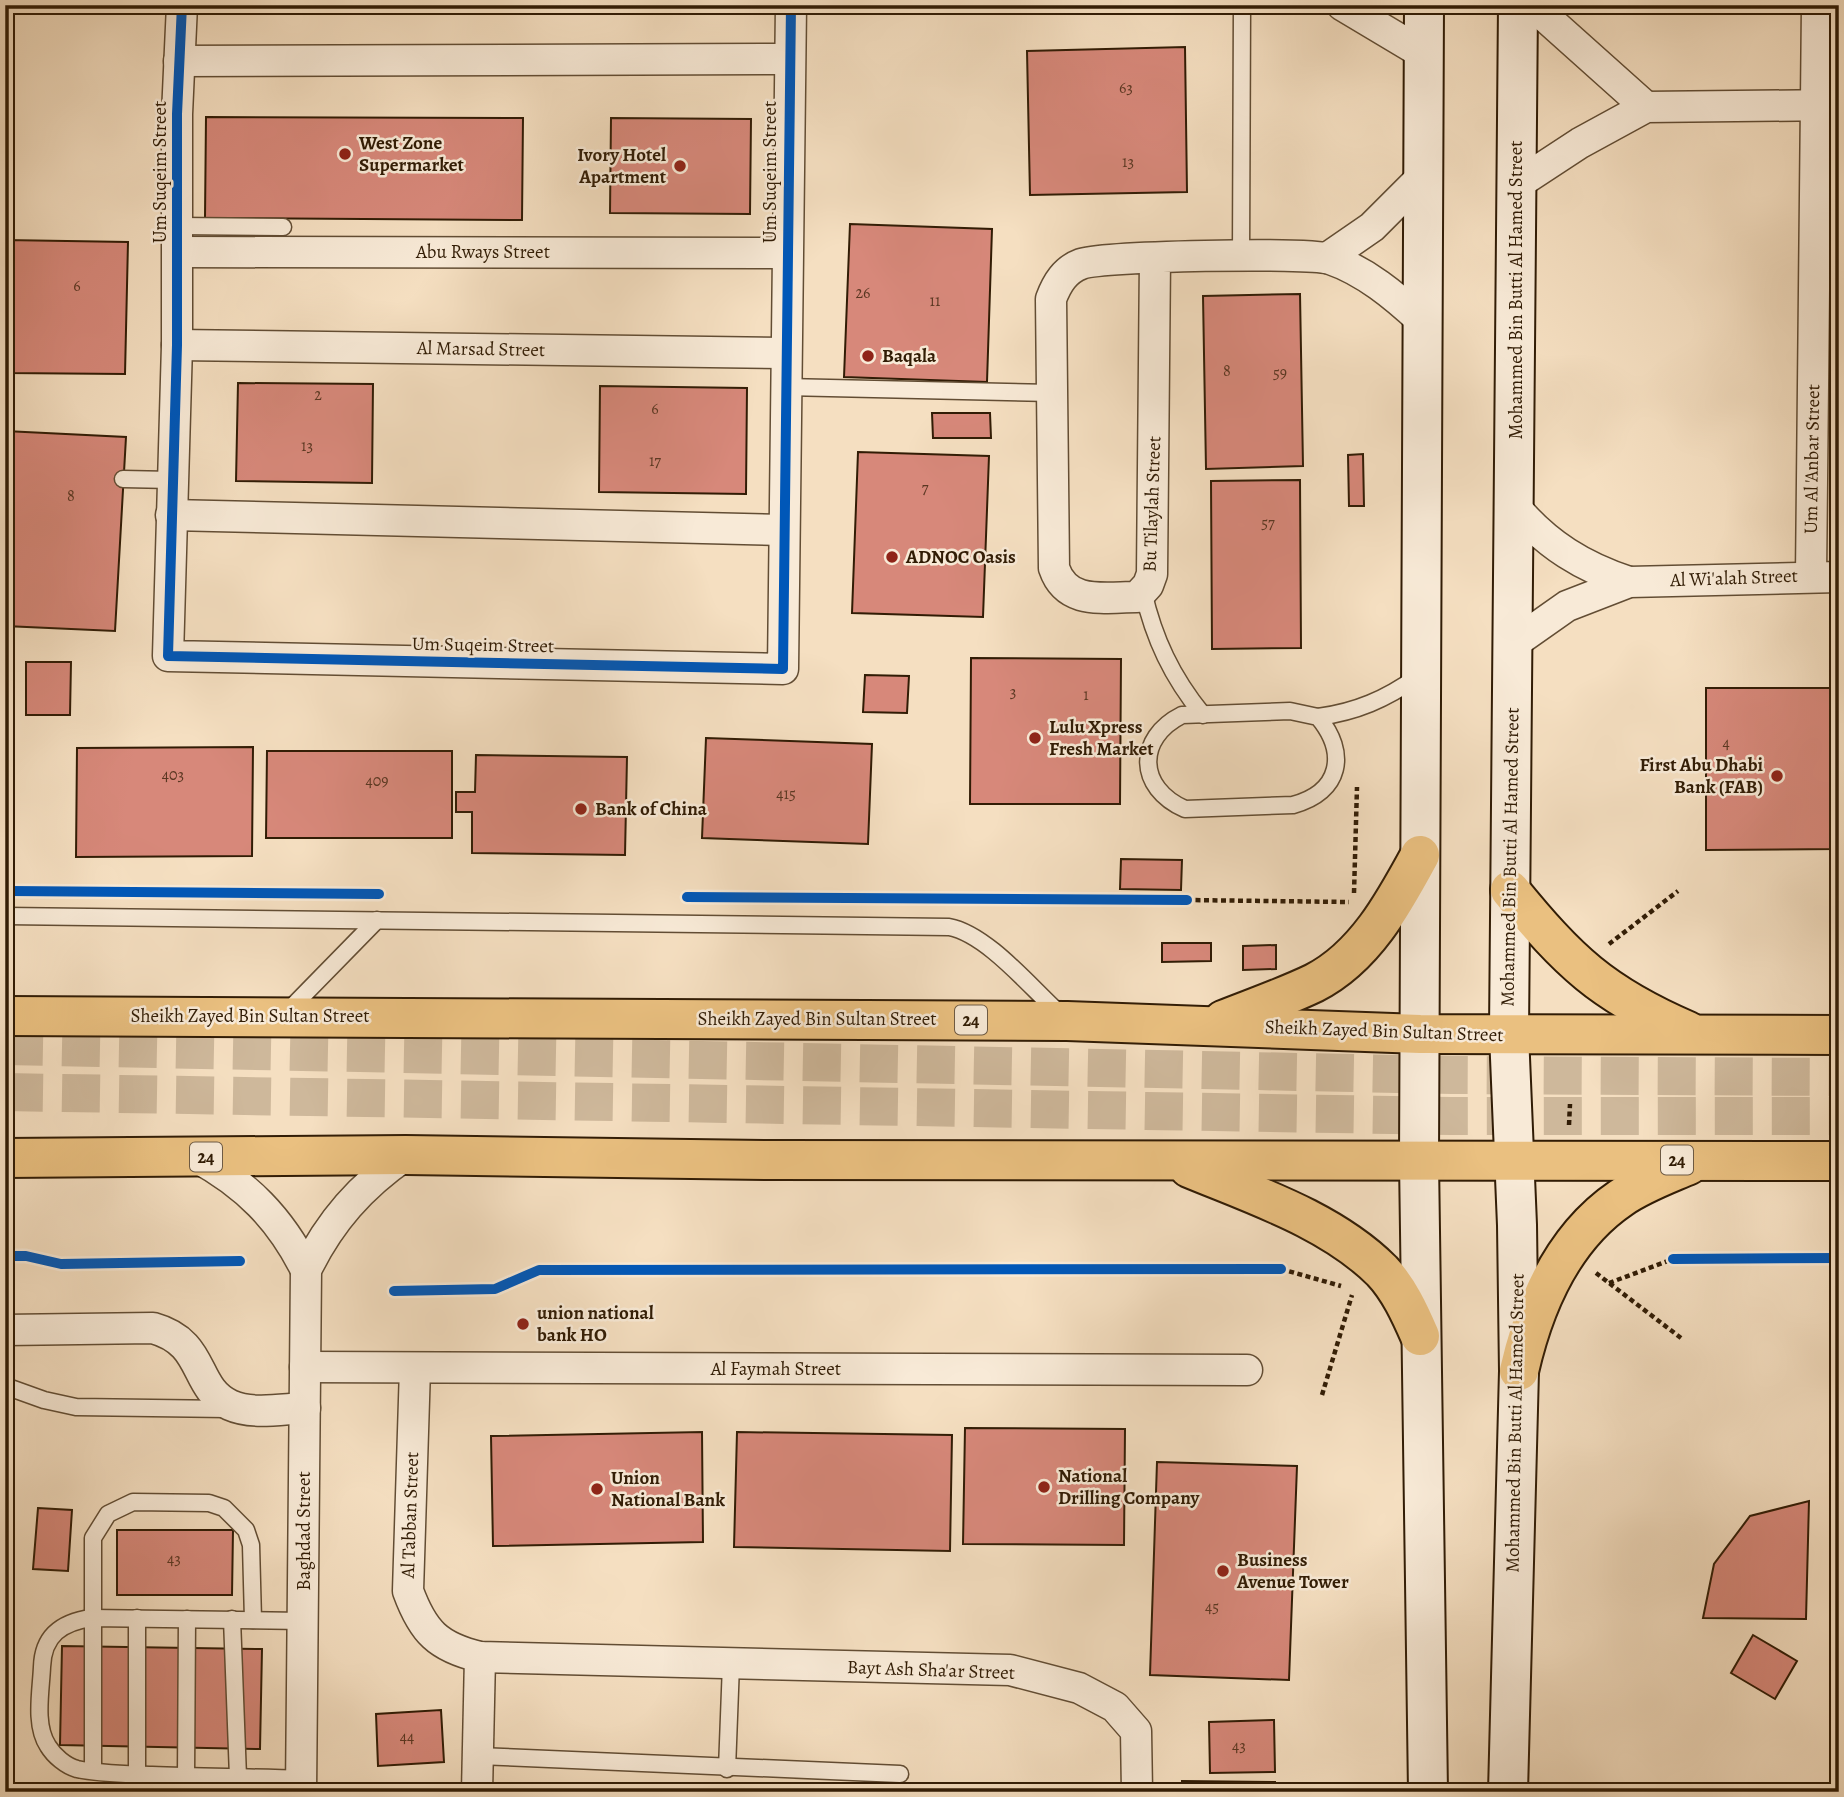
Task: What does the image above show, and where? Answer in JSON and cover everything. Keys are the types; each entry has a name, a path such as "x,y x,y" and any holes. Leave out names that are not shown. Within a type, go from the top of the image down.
{"main road":[{"path":"1212,1024 1314,983 1337,968 1380,924 1420,855"},
{"path":"1510,890 1581,970 1622,999 1700,1036"},
{"name":"Sheikh Zayed Bin Sultan Street","path":"5,1016 1067,1021 1212,1024 1420,1034 1839,1035"},
{"name":"24","path":"5,1158 406,1155 1174,1161 1839,1161"},
{"path":"1519,1371 1530,1325 1546,1289 1567,1251 1588,1225 1621,1198 1701,1160"},
{"path":"1174,1161 1269,1201 1349,1245 1383,1272 1405,1303 1420,1336"}],"street":[{"name":"Um Suqeim Street","path":"181,5 178,61 177,345 168,656 783,669 788,59 791,5"},
{"path":"1342,5 1423,54"},
{"path":"1424,5 1419,1161 1427,1792"},
{"name":"Mohammed Bin Butti Al Hamed Street","path":"1508,1792 1519,1371 1509,1034 1518,5"},
{"path":"1532,5 1646,107"},
{"name":"Um Al 'Anbar Street","path":"1816,5 1827,105 1825,577"},
{"path":"178,61 788,59"},
{"path":"1516,185 1580,143 1646,107 1827,105"},
{"path":"1327,258 1372,227 1423,176"},
{"name":"Abu Rways Street","path":"178,239 787,253"},
{"name":"Bu Tilaylah Street","path":"1155,258 1152,574 1137,597 1085,598 1074,594 1057,579 1054,568 1051,299 1062,277 1083,263 1155,258 1241,256 1327,258 1374,282 1422,321"},
{"name":"Al Marsad Street","path":"177,345 785,353"},
{"name":"Al Wi'alah Street","path":"1515,507 1542,536 1566,554 1592,569 1629,582"},
{"path":"171,515 783,530"},
{"name":"Al Wi'alah Street","path":"1513,644 1567,606 1629,582 1825,577"},
{"name":"Baghdad Street","path":"306,1270 330,1227 354,1196 406,1155"},
{"name":"Baghdad Street","path":"196,1157 241,1184 260,1201 292,1243 306,1270 302,1785"},
{"path":"5,1330 138,1327 167,1332 189,1348 219,1398 244,1409 305,1408"},
{"name":"Al Faymah Street","path":"305,1367 1247,1370"},
{"name":"Al Tabban Street","path":"415,1368 408,1591 417,1616 433,1637 455,1651 480,1657"},
{"path":"477,1792 480,1657"},
{"name":"Bayt Ash Sha'ar Street","path":"480,1657 1010,1670 1079,1688 1115,1707 1136,1731 1137,1792"}],"lane":[{"path":"1241,256 1242,5"},
{"path":"178,239 283,227"},
{"path":"785,387 1052,393"},
{"path":"123,479 172,480"},
{"path":"1143,591 1159,646 1179,683 1203,715"},
{"path":"1318,717 1336,746 1337,762 1332,778 1323,792 1309,801 1293,805 1185,809 1170,802 1154,784 1148,762 1150,747 1168,722 1182,715 1290,710 1318,717 1349,712 1381,700 1422,674"},
{"path":"5,916 949,927 971,934 1067,1021"},
{"path":"282,1016 377,920"},
{"path":"5,1386 44,1400 76,1407 244,1409"},
{"path":"93,1770 93,1545 99,1525 119,1506 148,1502 209,1503 236,1518 251,1545 253,1620"},
{"path":"302,1785 238,1777 137,1774 75,1768 60,1760 48,1746 41,1720 45,1648 53,1632 64,1624 92,1618 303,1621"},
{"path":"137,1618 137,1774"},
{"path":"186,1776 187,1619"},
{"path":"232,1619 238,1777"},
{"path":"727,1769 731,1664"},
{"path":"478,1756 727,1769 900,1774"}],"path":[{"path":"1173,900 1354,902 1357,778"},
{"path":"1599,952 1678,891"},
{"path":"1568,1133 1570,1104"},
{"path":"1608,1283 1673,1259 1687,1258"},
{"path":"1267,1269 1281,1269 1354,1289 1322,1395"},
{"path":"1591,1269 1681,1338"}],"building":[{"path":"1185,47 1187,192 1030,195 1027,51"},
{"path":"206,117 523,118 522,220 205,218"},
{"name":"Ivory Hotel Apartment","path":"611,118 751,119 750,214 610,213"},
{"path":"850,224 992,229 987,382 844,377"},
{"path":"5,240 128,242 125,374 5,373"},
{"path":"1300,294 1303,466 1206,469 1203,296"},
{"path":"238,383 373,384 372,483 236,481"},
{"path":"600,386 747,388 746,494 599,492"},
{"path":"932,413 990,413 991,438 933,438"},
{"path":"5,431 126,437 115,631 5,626"},
{"path":"858,452 989,456 983,617 852,613"},
{"path":"1363,454 1364,506 1349,506 1348,455"},
{"path":"1300,480 1301,648 1212,649 1211,481"},
{"path":"971,658 1121,659 1120,804 970,804"},
{"path":"26,662 71,662 70,715 26,715"},
{"path":"865,675 909,676 907,713 863,712"},
{"path":"1706,688 1839,688 1839,849 1706,850"},
{"path":"706,738 872,744 868,844 702,838"},
{"path":"253,747 252,856 76,857 77,748"},
{"path":"267,751 452,751 452,838 266,838"},
{"path":"476,755 627,757 625,855 472,853 472,812 456,812 456,792 475,792"},
{"path":"1121,859 1182,860 1181,890 1120,889"},
{"path":"1162,943 1211,943 1211,961 1162,962"},
{"path":"1276,945 1276,969 1243,970 1243,946"},
{"name":"National Drilling Company","path":"965,1428 1125,1429 1124,1545 963,1544"},
{"name":"Union National Bank","path":"702,1432 703,1542 493,1546 491,1436"},
{"path":"737,1432 952,1435 950,1551 734,1547"},
{"name":"Business Avenue Tower","path":"1157,1462 1297,1466 1289,1680 1150,1675"},
{"path":"1809,1501 1806,1619 1703,1618 1714,1564 1750,1516"},
{"path":"38,1508 72,1510 68,1571 33,1569"},
{"path":"117,1530 233,1530 232,1595 117,1595"},
{"path":"1753,1635 1797,1661 1775,1699 1731,1673"},
{"path":"62,1646 262,1649 260,1749 60,1745"},
{"path":"441,1710 444,1762 378,1766 376,1714"},
{"path":"1274,1720 1275,1772 1210,1773 1209,1722"},
{"path":"1182,1781 1275,1782 1275,1792 1182,1792"}],"tunnel":[{"path":"5,1046 1452,1075 1839,1077"},
{"path":"5,1092 1452,1116 1839,1116"}],"cycle path":[{"path":"182,5 177,114 177,345 168,656 783,669 791,5"},
{"path":"10,891 379,894"},
{"path":"687,897 1187,900"},
{"path":"5,1256 26,1256 61,1264 240,1261"},
{"path":"1673,1259 1839,1258"},
{"path":"394,1291 495,1289 539,1270 1281,1269"}],"place":[{"name":"West Zone Supermarket","path":"345,154"},
{"name":"Ivory Hotel Apartment","path":"680,166"},
{"name":"Baqala","path":"868,356"},
{"name":"ADNOC Oasis","path":"892,557"},
{"name":"Lulu Xpress Fresh Market","path":"1035,738"},
{"name":"First Abu Dhabi Bank (FAB)","path":"1777,776"},
{"name":"Bank of China","path":"581,809"},
{"name":"union national bank HO","path":"523,1324"},
{"name":"National Drilling Company","path":"1044,1487"},
{"name":"Union National Bank","path":"597,1489"},
{"name":"Business Avenue Tower","path":"1223,1571"}]}
